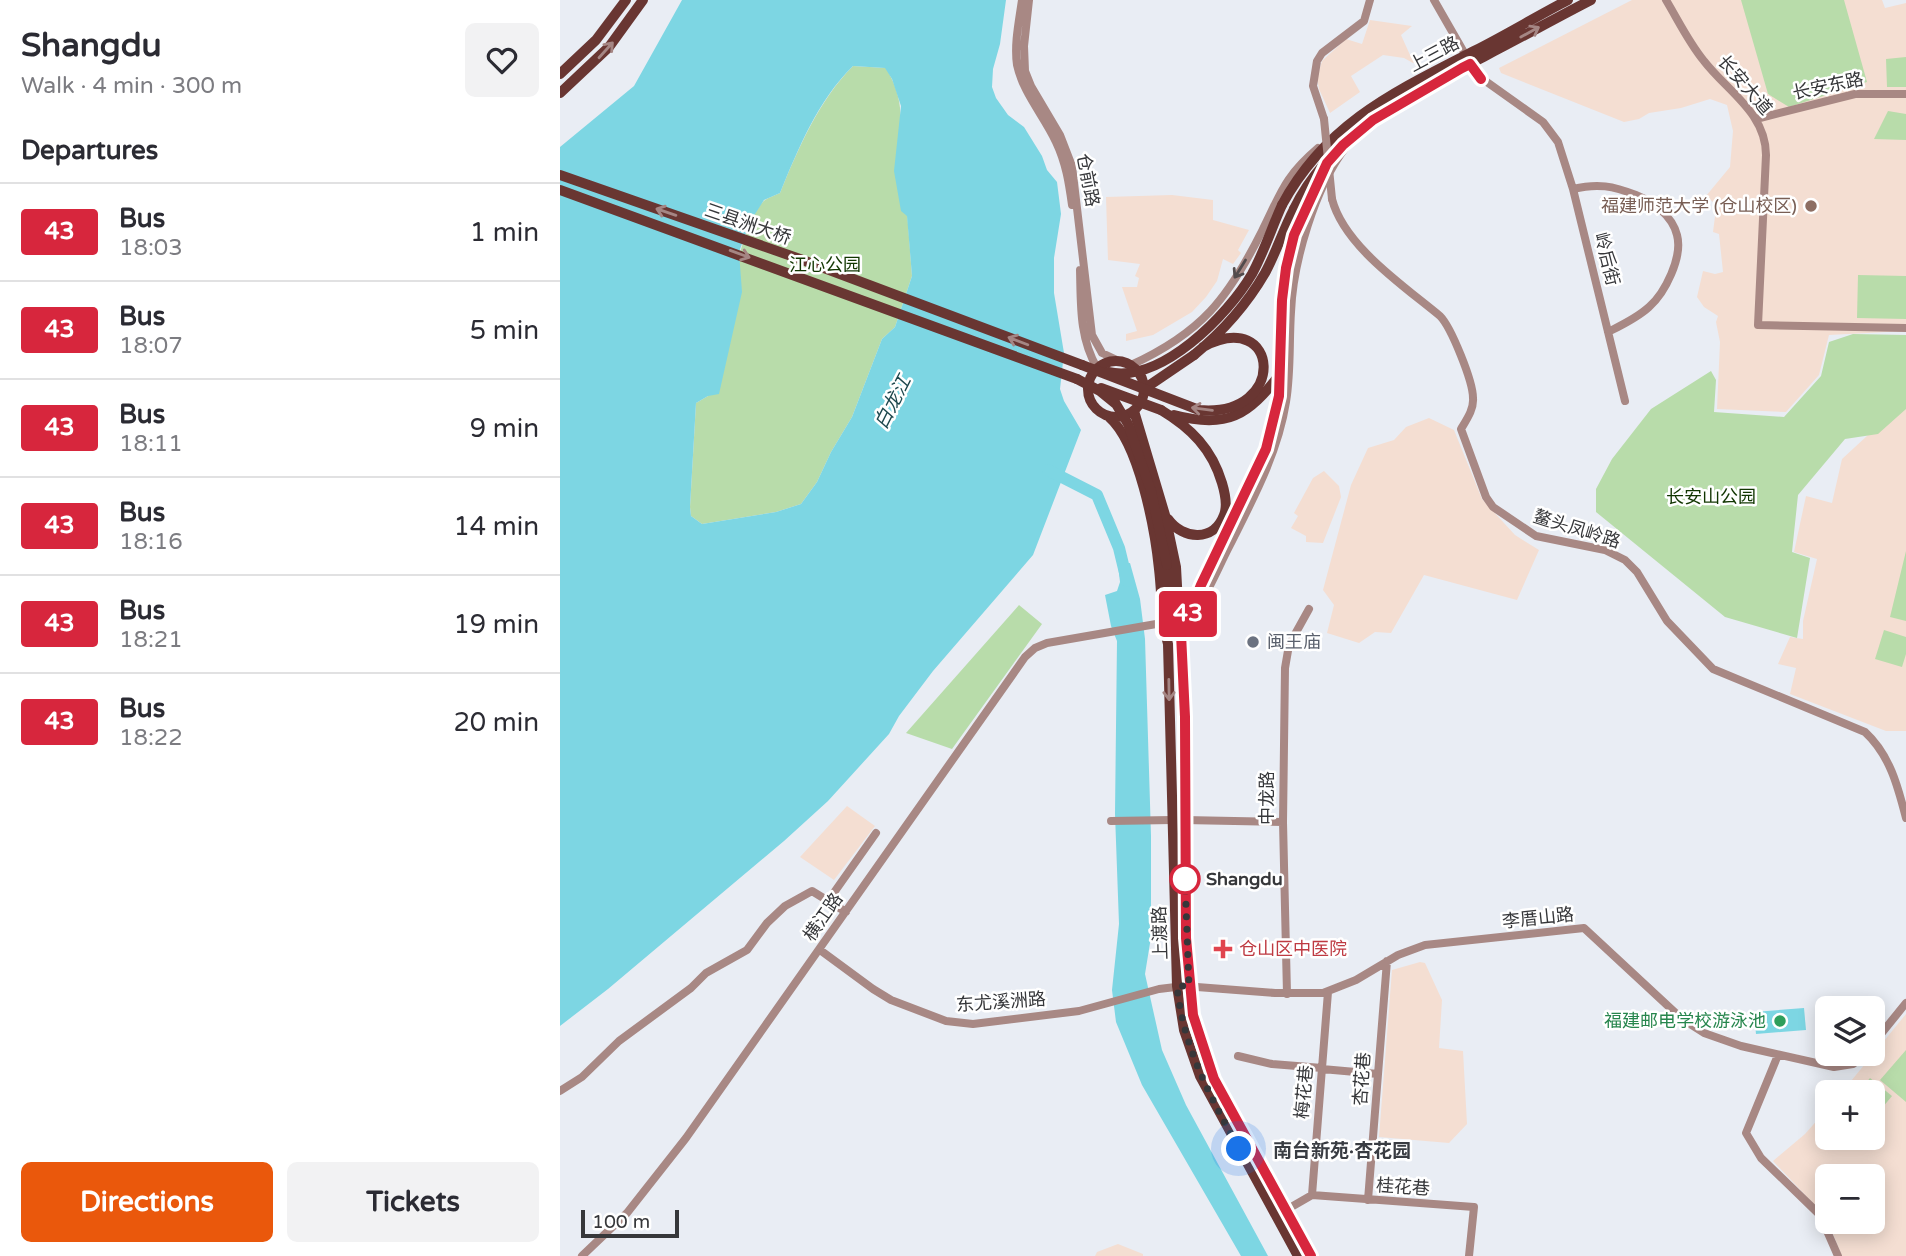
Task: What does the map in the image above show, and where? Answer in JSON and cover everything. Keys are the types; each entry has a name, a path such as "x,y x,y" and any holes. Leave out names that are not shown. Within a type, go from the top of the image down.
{"main road":[{"path":"560,74 596,40 626,0"},
{"path":"560,93 609,47 643,0"},
{"name":"上三路","path":"1327,163 1357,132 1389,109 1568,0"},
{"name":"上三路","path":"1288,207 1303,169 1352,120 1386,97 1591,0"},
{"path":"1082,365 1113,373 1134,372 1166,361 1190,344 1234,300 1252,274 1288,207 1327,163"},
{"path":"1181,634 1201,585 1266,449 1274,421 1280,374 1282,300 1286,268 1294,235 1327,163"},
{"name":"三县洲大桥","path":"560,175 800,259 1082,365"},
{"name":"三县洲大桥","path":"560,190 1077,379"},
{"path":"1203,348 1234,317 1258,284 1288,207"},
{"path":"1193,353 1250,288 1261,270 1288,207"},
{"path":"1082,365 1199,410 1220,411 1250,396 1262,383 1265,375 1264,359 1253,345 1238,338 1227,337 1193,353 1144,385"},
{"path":"1119,360 1137,370 1144,385 1143,397 1134,411 1127,415 1110,417 1094,408 1087,392 1091,374 1097,368 1106,362 1119,360"},
{"path":"1077,379 1196,421 1217,421 1247,411 1263,397 1280,374"},
{"path":"1077,379 1100,391 1121,411 1151,491 1167,565 1168,644"},
{"path":"1161,410 1187,427 1204,446 1215,462 1226,503 1220,524 1201,536 1183,534 1165,515"},
{"name":"上渡路","path":"1134,411 1165,515 1176,567 1185,717 1184,820 1189,986 1195,1023 1211,1072 1311,1256"},
{"name":"上渡路","path":"1110,417 1125,436 1138,468 1159,568 1158,624 1168,644 1177,986 1184,1030 1200,1076 1298,1256"}],"street":[{"name":"仓前路","path":"1023,0 1016,46 1018,69 1026,89 1056,142 1067,170 1080,266 1084,337 1097,368"},
{"name":"仓前路","path":"1029,0 1024,46 1026,71 1031,86 1060,135 1072,166 1092,335 1102,353 1119,360"},
{"name":"鳌头凤岭路","path":"1370,0 1362,23 1322,53 1317,61 1313,86 1324,119 1332,199 1342,221 1367,253 1440,316 1450,328 1474,397 1471,410 1461,429 1490,504 1536,536 1605,550 1625,560 1637,572 1667,621 1713,669 1866,732 1877,744 1891,768 1906,818"},
{"name":"岭后街","path":"1434,0 1467,60 1481,79 1543,122 1563,152 1625,401"},
{"name":"长安大道","path":"1667,0 1703,61 1756,119 1764,134 1766,147 1758,325 1906,328"},
{"name":"长安东路","path":"1756,119 1843,96 1870,93 1906,94"},
{"path":"1181,634 1205,598 1271,460 1280,430 1291,367 1291,310 1298,261 1310,220 1336,159 1357,132"},
{"path":"1130,365 1176,342 1200,323 1224,295 1293,171 1335,136"},
{"path":"1573,189 1593,184 1619,188 1644,199 1666,214 1677,235 1676,262 1665,287 1651,305 1634,319 1608,332"},
{"path":"1255,243 1298,261"},
{"name":"中龙路","path":"1287,994 1283,821 1285,658 1289,645 1309,609"},
{"name":"横江路","path":"582,1256 619,1222 644,1193 820,950 1025,657 1040,645 1158,624"},
{"path":"1111,821 1172,820"},
{"path":"1184,820 1283,821"},
{"path":"828,901 876,833"},
{"path":"560,1091 582,1077 620,1041 691,988 706,973 744,952 767,923 791,902 812,891 846,912"},
{"name":"李厝山路","path":"1177,986 1287,994 1328,992 1356,980 1408,950 1431,944 1584,929 1687,1024 1728,1042 1815,1062"},
{"name":"东尤溪洲路","path":"820,950 882,995 946,1021 973,1024 1079,1011 1177,986"},
{"name":"杏花巷","path":"1368,1200 1387,961"},
{"name":"梅花巷","path":"1312,1195 1328,992"},
{"path":"1885,1029 1906,1003"},
{"path":"1778,1055 1746,1133 1761,1158 1820,1215 1838,1256"},
{"path":"1238,1056 1272,1064 1378,1074"},
{"path":"1286,1210 1312,1195"},
{"name":"桂花巷","path":"1312,1195 1474,1207 1469,1256"}],"shaded area":[{"name":"福建师范大学 (仓山校区)","path":"1632,0 1882,0 1885,8 1906,3 1906,331 1829,335 1819,375 1786,412 1717,409 1720,342 1716,322 1718,316 1704,307 1697,297 1703,271 1715,274 1723,272 1719,234 1713,232 1716,209 1706,196 1730,167 1733,131 1727,105 1710,99 1681,108 1649,113 1639,119 1624,122 1501,73 1499,68"},
{"path":"1370,20 1412,26 1401,35 1410,55 1420,58 1413,63 1404,58 1383,55 1351,76 1360,92 1330,113 1317,78 1322,61 1346,39 1362,44"},
{"path":"1172,195 1213,200 1213,220 1249,230 1238,250 1241,253 1233,264 1223,259 1217,281 1192,312 1153,335 1126,341 1126,334 1137,331 1122,287 1137,287 1139,278 1135,276 1140,264 1108,260 1106,197"},
{"path":"1906,400 1906,731 1886,731 1790,694 1796,668 1778,664 1790,637 1803,639 1803,621 1817,559 1794,552 1806,496 1832,503 1842,459"},
{"path":"1429,418 1454,430 1482,499 1515,535 1539,550 1517,600 1424,575 1391,633 1375,632 1359,643 1327,633 1334,605 1323,590 1351,485 1368,448 1394,440 1406,427"},
{"path":"1324,471 1339,486 1341,497 1323,543 1306,542 1306,536 1291,528 1298,516 1294,513 1313,478"},
{"path":"847,806 875,826 834,880 800,857"},
{"path":"1425,963 1442,1000 1439,1048 1463,1051 1467,1124 1449,1143 1379,1137 1392,970"},
{"path":"1906,1014 1906,1256 1842,1256 1833,1234 1885,1234 1885,1164 1815,1164 1815,1205 1773,1161 1815,1123 1815,1150 1885,1150 1885,1080 1852,1080 1863,1066 1885,1066 1885,1040"},
{"path":"1118,1244 1143,1256 1095,1256 1097,1252"}],"green space":[{"path":"1741,0 1844,0 1867,82 1789,107 1768,94"},
{"path":"1906,57 1906,87 1887,87 1886,59"},
{"name":"江心公园","path":"853,66 886,68 897,93 912,276 895,327 882,339 852,417 817,482 801,504 776,512 702,524 691,516 690,507 696,403 708,396 730,291 746,234 755,213 765,200 780,193 802,142 820,110"},
{"path":"1888,111 1906,114 1906,140 1874,139"},
{"path":"1858,275 1906,276 1906,319 1857,318"},
{"name":"长安山公园","path":"1853,334 1906,335 1906,409 1878,434 1845,439 1798,495 1792,552 1810,558 1797,638 1725,617 1596,512 1596,489 1612,459 1651,409 1711,371 1716,380 1714,412 1784,417 1821,376 1829,342"},
{"path":"1906,551 1906,621 1890,617"},
{"path":"1019,605 1042,624 952,749 906,733"},
{"path":"1884,630 1906,637 1906,654 1902,667 1875,659"},
{"path":"1906,1050 1906,1102 1885,1084 1885,1080 1880,1080"},
{"path":"1885,1090 1892,1096 1885,1104"}],"water":[{"name":"白龙江","path":"682,0 1006,0 992,87 1008,115 1024,127 1042,156 1047,170 1057,182 1061,214 1054,258 1054,293 1064,353 1060,389 1081,430 1033,555 933,671 899,716 889,734 828,801 784,841 560,1026 560,147 634,86","holes":["853,66 885,68 892,79 901,106 894,171 901,211 907,216 912,276 895,327 882,339 852,417 817,482 801,504 776,512 702,524 691,516 690,507 696,403 708,396 719,394 742,292 739,252 750,222 764,200 780,193 810,126 841,79"]},
{"path":"1130,563 1140,599 1145,639 1151,937 1145,974 1162,1050 1186,1105 1268,1256 1241,1256 1142,1085 1116,1022 1112,990 1119,924 1115,814 1117,641 1105,595 1117,591 1120,582 1118,565"},
{"name":"福建邮电学校游泳池","path":"1804,1008 1806,1030 1756,1034 1754,1012"}],"waterway":[{"path":"1048,470 1097,495 1119,548 1127,581"}],"bus line":[{"name":"43","path":"1311,1256 1214,1079 1193,1015 1186,938 1185,717 1181,634 1201,585 1266,449 1279,396 1282,300 1286,268 1294,235 1327,163 1343,145 1373,120 1462,68 1470,64 1481,79"}],"place":[{"name":"福建师范大学 (仓山校区)","path":"1811,206"},
{"name":"闽王庙","path":"1253,642"},
{"name":"Shangdu","path":"1185,879"},
{"name":"仓山区中医院","path":"1223,949"},
{"name":"福建邮电学校游泳池","path":"1780,1021"}],"district":[{"name":"南台新苑·杏花园","path":"1342,1150"}],"route":[{"path":"1185,879 1189,986 1177,986 1184,1030 1200,1076 1239,1149"}]}
